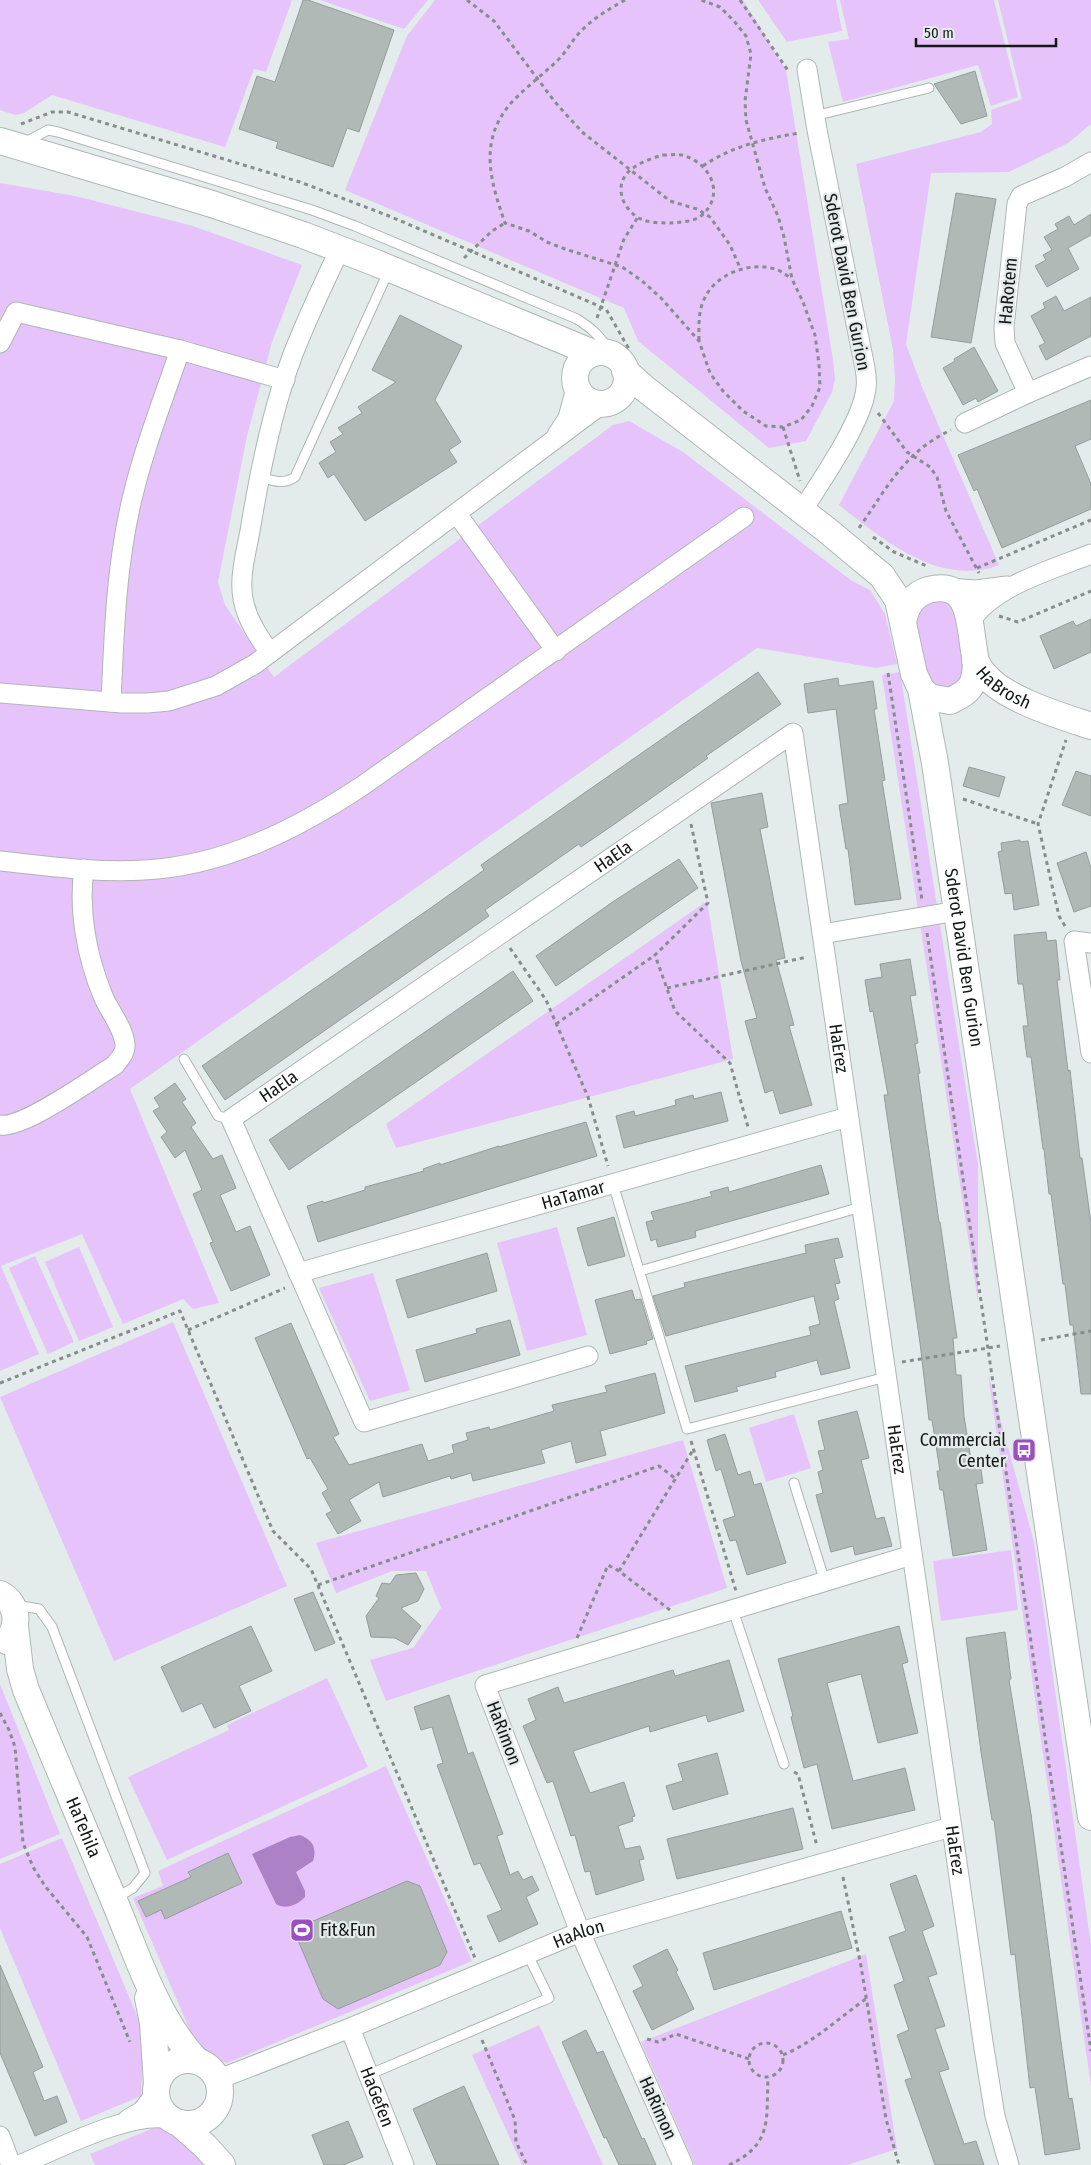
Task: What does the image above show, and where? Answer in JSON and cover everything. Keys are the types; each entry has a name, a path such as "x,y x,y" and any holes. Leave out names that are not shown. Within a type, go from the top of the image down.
{"street":[{"name":"Sderot David Ben Gurion","path":"805,507 850,431 867,387 865,368 807,69"},
{"path":"12,148 212,204 390,268 504,317 606,352 694,428 805,507 846,546 882,576 909,588 976,590 1022,582"},
{"name":"HaRotem","path":"1028,393 1005,343 1004,327 1017,204 1021,196 1065,177 1091,162"},
{"path":"270,653 247,616 242,598 242,577 260,477 291,359 340,249"},
{"path":"0,343 16,312 180,350 285,380"},
{"path":"504,317 526,330 570,370 575,384 586,400 606,404 626,403 640,406 694,428"},
{"path":"111,702 116,601 125,532 141,465 180,350"},
{"path":"548,446 568,418 579,364 606,352"},
{"path":"0,693 147,704 169,701 193,694 237,676 623,392 626,383 606,352"},
{"path":"965,424 1028,393 1091,366"},
{"path":"457,514 556,651"},
{"path":"0,860 84,869 146,870 192,864 239,850 287,830 356,790 744,518"},
{"path":"975,616 988,601 1022,582 1091,554"},
{"path":"882,576 898,600 914,674 921,689 929,697 940,700 950,701 964,694 974,682 976,670 975,616 964,601 937,590 911,601 903,622"},
{"name":"HaBrosh","path":"975,660 985,676 993,683 1039,708"},
{"name":"Sderot David Ben Gurion","path":"921,689 940,792 993,1152 993,1239 998,1308 1018,1418 1046,1511 1091,1817"},
{"name":"Sderot David Ben Gurion","path":"935,763 941,731 964,694"},
{"name":"HaBrosh","path":"964,694 1039,708 1082,723"},
{"name":"HaEla","path":"231,1119 793,732"},
{"name":"HaErez","path":"793,732 990,2090 1009,2165"},
{"path":"0,1125 7,1126 25,1120 115,1065 122,1056 125,1046 122,1034 103,996 91,963 84,929 81,887 84,869"},
{"path":"822,934 957,911"},
{"path":"1083,942 1091,1053"},
{"name":"HaTamar","path":"300,1277 613,1184 848,1117"},
{"path":"231,1119 364,1422 588,1356"},
{"name":"HaRimon","path":"683,2165 580,1932 485,1685 912,1555"},
{"name":"HaTehila","path":"5,1609 26,1690 141,1965 165,2017 186,2049 196,2060"},
{"name":"HaTehila","path":"0,1660 11,1670 26,1690"},
{"name":"HaAlon","path":"219,2080 350,2028 580,1932 951,1827"},
{"name":"HaTehila","path":"141,1965 152,2023 156,2088"},
{"name":"HaGefen","path":"350,2028 404,2165"},
{"path":"123,2123 142,2111 156,2088 161,2074 176,2062 196,2060 206,2064 219,2080 221,2090 220,2100 216,2109 215,2126 226,2165"},
{"path":"156,2088 157,2102 162,2111 205,2146 222,2165"},
{"path":"18,2165 123,2123 156,2116 190,2125 201,2122 216,2109"},
{"path":"0,2136 11,2165"}],"lane":[{"path":"816,123 929,88"},
{"path":"12,148 48,130 58,132 312,210 577,319 606,352"},
{"path":"260,477 275,482 287,482 295,477 300,469 390,268"},
{"path":"184,1059 218,1116 231,1119"},
{"path":"613,1184 687,1429 885,1371"},
{"path":"640,1271 862,1207"},
{"path":"794,1483 825,1582"},
{"path":"5,1609 39,1609 52,1627 145,1873 133,1888 114,1899"},
{"path":"737,1609 784,1764"},
{"path":"368,2075 548,1998 527,1953"}],"path":[{"path":"467,0 494,21 575,125 670,201 697,209 710,217 730,246 741,270"},
{"path":"505,223 494,189 490,162 490,143 496,126 513,100 560,58 581,31 602,13 625,0"},
{"path":"701,0 720,7 746,36 751,54 744,101 746,120 764,188 778,216 784,236 792,278 815,335 820,387 812,406 801,420 783,427 766,426 743,411 723,391 710,373 699,341 699,316 703,300 712,287 728,275 746,268 764,267 779,270 792,278"},
{"path":"740,0 789,72 807,69"},
{"path":"703,166 738,147 816,123"},
{"path":"682,155 703,166 711,175 715,192 712,203 700,216 686,222 665,223 638,217 625,204 621,194 621,183 631,170 644,161 663,156 682,155"},
{"path":"606,352 615,264 624,239 638,217"},
{"path":"505,223 529,231 547,242 565,249 615,264 641,280 661,298 699,341"},
{"path":"455,268 492,231 505,223"},
{"path":"862,404 878,413 898,441 912,455 930,468 936,477 951,521 981,578 976,590"},
{"path":"846,546 912,455 942,434 965,424"},
{"path":"783,427 805,507"},
{"path":"977,568 1091,520"},
{"path":"975,616 1018,622 1091,590"},
{"path":"888,674 924,917 1004,1345 1091,2050"},
{"path":"1082,723 1038,824 1059,916 1083,942"},
{"path":"940,792 1038,824"},
{"path":"556,1024 655,955 708,903 687,805"},
{"path":"500,934 546,1000 588,1097 613,1184"},
{"path":"667,988 825,954"},
{"path":"655,955 675,1011 730,1064 753,1144"},
{"path":"188,1330 300,1277"},
{"path":"0,1383 180,1311 273,1532 311,1569 481,1973"},
{"path":"885,1371 1004,1345 1091,1331"},
{"path":"687,1429 737,1609"},
{"path":"619,1571 694,1450"},
{"path":"318,1585 659,1466 676,1479"},
{"path":"567,1660 608,1564 688,1623"},
{"path":"0,1713 15,1747 24,1843 34,1867 45,1886 87,1937 131,2043"},
{"path":"784,1764 798,1774 830,1861 867,1998 886,2120 899,2165"},
{"path":"783,2055 798,2049 867,1998"},
{"path":"476,2028 515,2120 516,2142 527,2165"},
{"path":"627,2039 641,2036 658,2042 676,2034 749,2059"},
{"path":"762,2044 775,2046 783,2055 782,2067 779,2072 768,2077 757,2074 753,2070 749,2059 753,2050 762,2044"},
{"path":"729,2165 741,2159 760,2143 766,2128 768,2077"}],"shaded area":[{"path":"0,0 292,0 266,72 254,69 225,147 52,95 24,113 15,115 0,110"},
{"path":"320,0 428,0 404,29"},
{"path":"435,0 743,0 786,70 833,360 835,379 832,392 806,441 769,448 638,341 624,308 345,190 407,36"},
{"path":"758,0 836,0 842,31 787,42"},
{"path":"840,0 994,0 1018,97 991,106 978,65 843,102 828,42 849,39"},
{"path":"998,0 1091,0 1091,124 1068,143 1009,172 931,173 906,344 922,387 999,565 977,570 955,570 934,565 893,545 839,505 894,401 893,350 856,164 981,132 992,124 991,110 1022,99"},
{"path":"0,183 75,196 193,226 302,265 272,342 247,436 218,582 225,605 274,677 613,425 629,421 683,452 852,581 870,590 885,614 897,664 876,668 757,648 130,1089 219,1303 193,1309 183,1299 123,1324 82,1234 1,1266 39,1354 0,1371"},
{"path":"926,599 951,599 969,670 956,690 927,684 913,612"},
{"path":"900,672 978,1165 978,1302 882,675"},
{"path":"707,901 733,1059 396,1148 386,1124"},
{"path":"557,1227 587,1335 527,1351 497,1243"},
{"path":"79,1247 113,1327 79,1341 45,1262"},
{"path":"35,1256 74,1342 48,1354 9,1268"},
{"path":"373,1273 410,1390 370,1401 319,1288"},
{"path":"173,1322 287,1586 114,1661 0,1397"},
{"path":"988,1374 1034,1542 1091,1945 1091,2086"},
{"path":"794,1414 811,1468 766,1482 749,1428"},
{"path":"683,1440 727,1588 386,1701 370,1660 413,1648 441,1608 426,1571 392,1571 336,1593 316,1543"},
{"path":"1011,1550 1018,1610 941,1621 933,1561"},
{"path":"327,1678 368,1767 167,1860 128,1777 229,1730 227,1725"},
{"path":"0,1684 60,1834 0,1859"},
{"name":"Fit&Fun","path":"386,1766 472,1961 227,2063 203,2054 195,2042 133,1898 163,1886 158,1871"},
{"name":"Fit&Fun","path":"300,1835 308,1839 314,1848 313,1861 296,1872 305,1891 305,1897 291,1906 283,1907 276,1904 252,1854 290,1837"},
{"path":"62,1838 144,2032 141,2096 81,2121 0,1928 0,1864"},
{"path":"866,1954 897,2149 847,2165 695,2165 641,2042"},
{"path":"539,2025 603,2165 522,2165 472,2055"},
{"path":"161,2125 197,2148 204,2165 95,2165 90,2154"}],"building":[{"path":"303,0 308,0 394,30 359,132 347,128 333,167 276,148 278,142 239,129 257,76 275,82"},
{"path":"975,71 987,116 961,124 934,84"},
{"path":"956,193 996,199 971,343 931,337"},
{"path":"1091,214 1091,235 1068,248 1079,269 1047,287 1035,266 1046,260 1043,255 1052,250 1044,237 1058,229 1055,224 1069,216 1074,225"},
{"path":"1056,296 1064,311 1091,297 1091,336 1046,360 1039,346 1045,343 1031,316 1045,308 1043,303"},
{"path":"400,315 462,346 435,400 461,442 449,450 457,462 365,521 334,474 328,478 319,463 336,452 330,442 343,434 338,428 362,413 358,407 396,382 372,370"},
{"path":"974,347 998,391 978,402 976,398 963,405 943,368"},
{"path":"1091,400 1091,439 1075,446 1091,484 1091,509 1002,548 977,489 974,491 958,455"},
{"path":"1091,619 1091,652 1054,669 1040,636 1073,621 1076,626"},
{"path":"758,672 781,704 706,756 708,758 616,823 581,847 579,844 485,910 489,916 225,1100 202,1066 432,907 484,870 481,865"},
{"path":"838,678 839,686 873,681 877,709 874,709 885,780 882,781 901,899 855,905 848,849 846,849 839,805 848,803 836,709 808,713 804,684"},
{"path":"969,767 1005,777 999,797 963,786"},
{"path":"1076,771 1091,776 1091,816 1062,805"},
{"path":"762,793 768,827 760,829 785,958 776,960 794,1025 789,1026 812,1105 780,1114 773,1090 765,1093 745,1021 757,1018 741,961 711,803"},
{"path":"1020,840 1020,842 1028,841 1039,905 1014,910 1012,893 1005,894 998,852 1002,851 1001,843"},
{"path":"1086,852 1091,868 1091,906 1074,912 1057,863"},
{"path":"679,859 698,888 556,986 536,956 614,901"},
{"path":"1046,932 1047,941 1056,940 1060,980 1057,980 1068,1071 1070,1070 1080,1158 1082,1158 1091,1223 1091,1394 1081,1394 1073,1325 1070,1325 1051,1194 1049,1194 1031,1057 1027,1057 1023,1026 1028,1026 1023,984 1018,984 1014,935"},
{"path":"910,959 916,995 910,996 918,1043 915,1044 920,1073 918,1074 957,1338 953,1338 956,1375 961,1375 964,1416 972,1466 980,1464 983,1483 976,1484 987,1550 953,1556 943,1490 940,1490 937,1471 940,1471 932,1420 929,1420 920,1343 884,1095 888,1095 873,1011 870,1012 865,980 882,977 880,964"},
{"path":"513,971 533,1001 289,1170 269,1140"},
{"path":"175,1083 186,1099 182,1102 196,1123 191,1127 213,1159 222,1155 236,1188 220,1195 236,1232 250,1226 270,1275 231,1291 210,1243 213,1242 193,1194 202,1190 185,1150 175,1158 161,1137 167,1132 153,1111 160,1107 154,1098"},
{"path":"721,1092 728,1121 624,1148 616,1116 634,1111 635,1116 676,1105 675,1100 693,1095 694,1099"},
{"path":"586,1122 597,1156 318,1242 307,1206 323,1201 323,1203 365,1190 365,1187 424,1171 423,1169 440,1163 440,1165 499,1146"},
{"path":"821,1165 829,1194 695,1231 696,1237 658,1247 656,1239 651,1241 646,1222 654,1220 651,1212 712,1196 710,1192 728,1187 729,1192"},
{"path":"614,1217 625,1256 588,1266 577,1228"},
{"path":"838,1238 843,1257 834,1259 840,1283 835,1284 839,1299 834,1301 850,1368 821,1375 817,1360 775,1372 776,1377 736,1387 738,1391 695,1402 685,1366 811,1335 809,1327 820,1324 814,1296 666,1336 653,1296 685,1287 684,1283 806,1253 805,1245"},
{"path":"487,1253 497,1291 408,1318 396,1280"},
{"path":"632,1290 635,1300 641,1299 653,1339 646,1341 647,1344 610,1354 595,1300"},
{"path":"510,1320 520,1355 425,1382 416,1350 477,1333 476,1329"},
{"path":"291,1323 339,1434 333,1437 349,1465 422,1444 428,1461 454,1453 452,1445 468,1440 466,1433 489,1427 490,1430 554,1411 552,1405 607,1392 605,1386 655,1373 665,1413 600,1431 606,1455 576,1463 571,1441 541,1450 545,1463 473,1481 471,1473 451,1479 450,1476 383,1497 379,1482 349,1500 361,1521 338,1534 326,1514 332,1511 322,1493 328,1489 310,1458 307,1459 255,1338"},
{"path":"857,1411 869,1458 861,1460 876,1519 884,1517 892,1546 855,1555 853,1546 831,1552 816,1495 823,1493 818,1472 823,1470 818,1451 825,1450 818,1421"},
{"path":"725,1434 738,1475 750,1471 754,1485 761,1483 786,1563 747,1575 736,1540 730,1541 723,1520 735,1516 721,1469 716,1471 707,1440"},
{"path":"416,1573 424,1589 418,1601 401,1608 421,1626 408,1645 395,1638 371,1637 366,1616 379,1598 376,1596 382,1583 390,1584 396,1575"},
{"path":"313,1592 335,1643 315,1651 294,1599"},
{"path":"251,1626 272,1671 239,1686 251,1711 214,1728 202,1703 182,1712 161,1667"},
{"path":"899,1626 908,1662 902,1664 918,1733 878,1743 861,1674 827,1683 853,1781 905,1768 915,1810 832,1829 817,1764 804,1768 778,1659"},
{"path":"1005,1632 1011,1679 1009,1680 1031,1814 1069,2099 1072,2098 1080,2149 1045,2155 1035,2087 1030,2088 1015,1954 1011,1955 994,1820 992,1820 981,1752 966,1638"},
{"path":"729,1660 744,1711 708,1722 706,1715 650,1732 649,1726 573,1751 590,1793 624,1782 635,1816 632,1817 633,1821 618,1826 625,1849 640,1846 644,1859 639,1860 644,1880 596,1895 590,1871 585,1872 575,1835 571,1836 553,1781 547,1783 523,1726 536,1720 528,1699 558,1687 564,1703 673,1670 675,1676"},
{"path":"449,1695 468,1754 473,1752 503,1834 497,1836 510,1875 518,1871 523,1880 532,1876 539,1890 526,1897 538,1924 499,1942 487,1916 502,1910 480,1863 474,1865 437,1765 443,1763 432,1727 421,1730 414,1707"},
{"path":"717,1753 728,1794 673,1810 666,1786 683,1781 678,1764"},
{"path":"793,1808 803,1849 677,1879 667,1839"},
{"path":"228,1853 242,1883 165,1919 161,1910 146,1917 138,1901 191,1877 188,1872"},
{"path":"916,1875 934,1926 922,1931 937,1974 928,1977 945,2026 935,2029 949,2069 939,2072 964,2144 976,2141 984,2165 935,2165 905,2080 912,2078 897,2035 909,2030 894,1985 904,1981 889,1937 906,1931 890,1884"},
{"path":"407,1881 420,1886 447,1952 440,1965 338,2009 323,1999 297,1938 304,1925"},
{"path":"841,1911 852,1948 714,1990 703,1953"},
{"path":"667,1949 694,2009 652,2030 633,1991 643,1986 633,1966"},
{"path":"0,1965 43,2067 33,2072 44,2101 57,2096 67,2122 35,2136 0,2053"},
{"path":"586,2030 597,2053 603,2051 642,2139 644,2138 656,2165 619,2165 606,2137 604,2138 562,2042"},
{"path":"464,2086 499,2165 437,2165 413,2109"},
{"path":"348,2121 363,2157 343,2165 324,2165 312,2135"}],"place":[{"name":"Commercial Center","path":"1024,1450"},
{"name":"Fit&Fun","path":"302,1930"}]}
